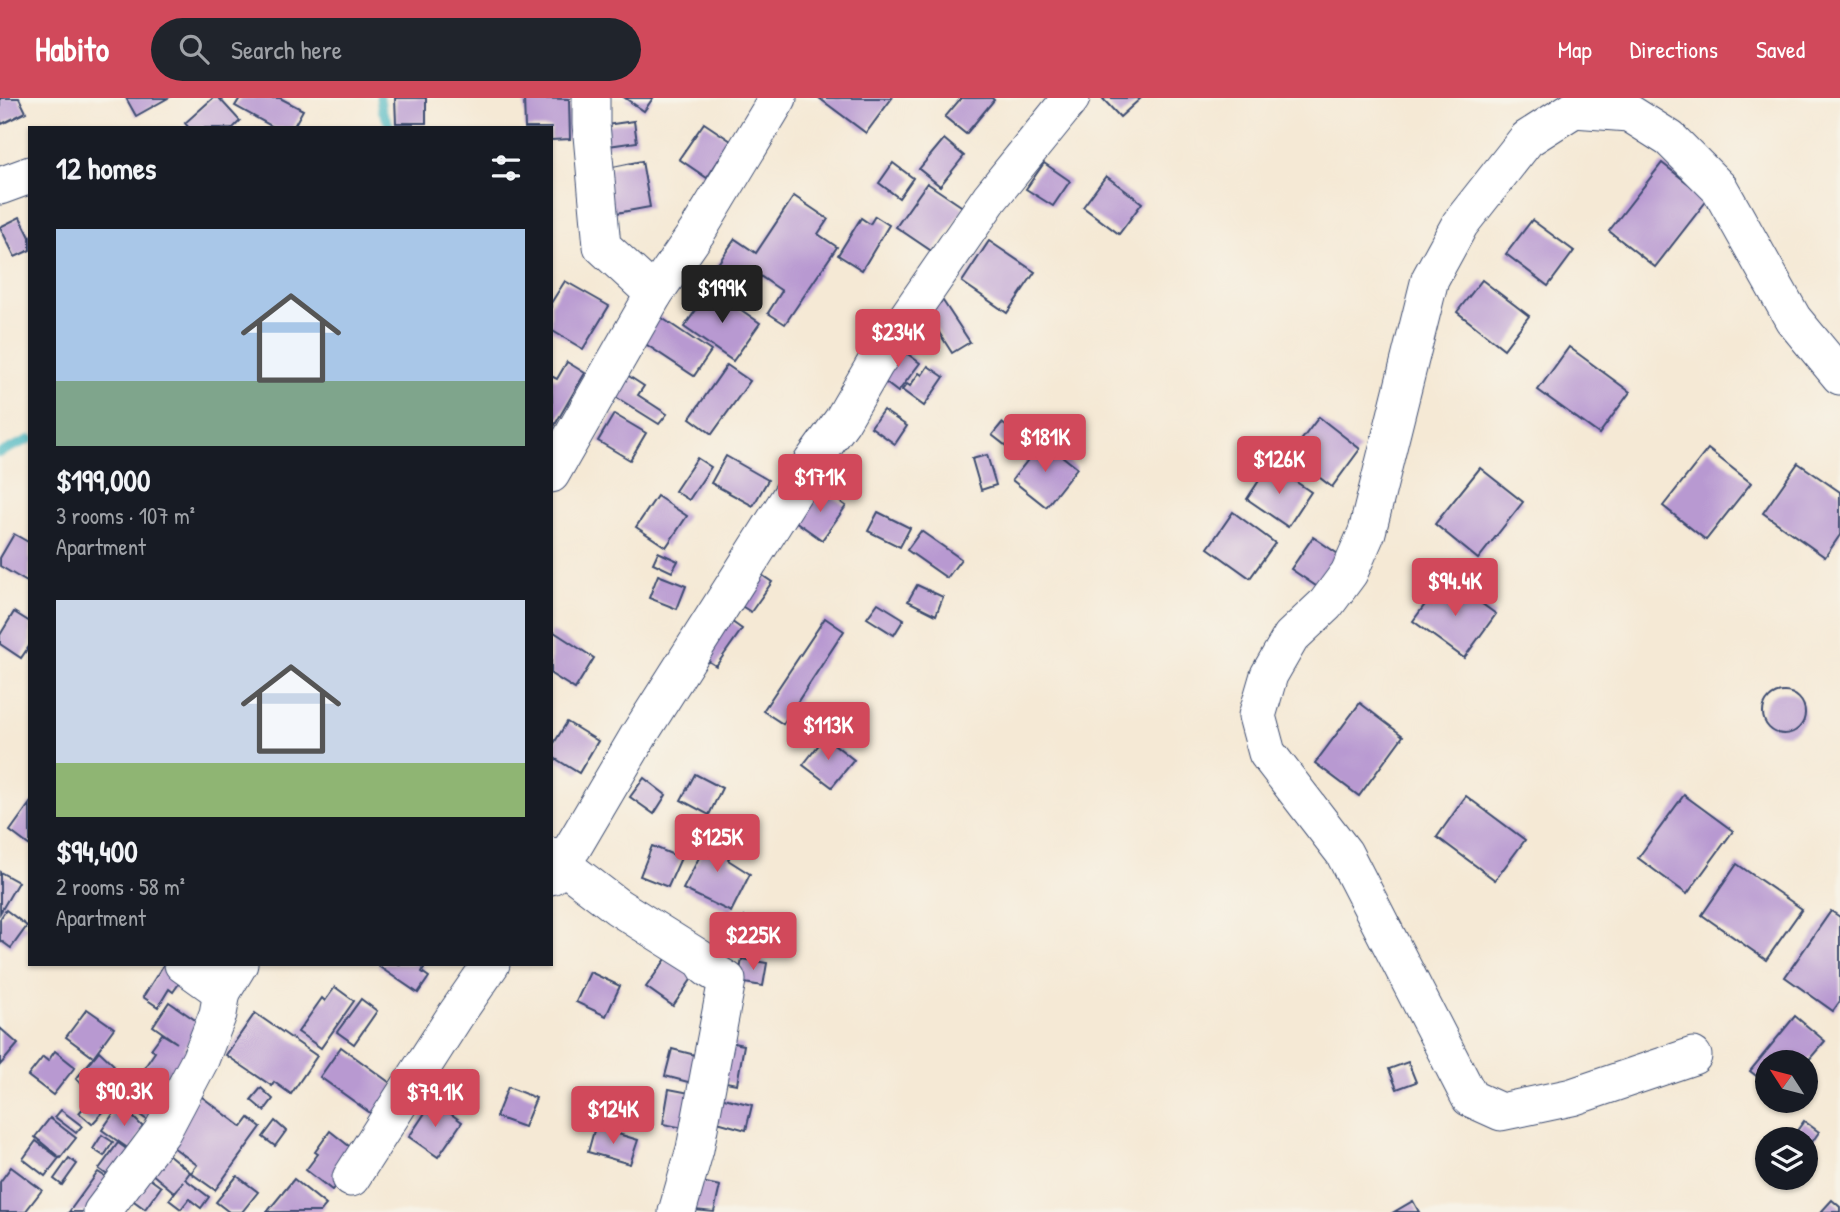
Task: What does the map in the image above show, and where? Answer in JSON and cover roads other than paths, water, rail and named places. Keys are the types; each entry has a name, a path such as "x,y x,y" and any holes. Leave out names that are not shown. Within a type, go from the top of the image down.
{"street":[{"path":"591,98 602,246 654,294"},
{"path":"553,471 654,294 697,232 778,98"},
{"path":"677,1212 695,1149 727,980 707,968 702,960 554,864 573,847 639,735 794,491 842,421 875,364 990,198 1071,98"},
{"path":"1693,1056 1572,1097 1501,1112 1470,1098 1344,853 1267,753 1257,716 1269,676 1291,637 1326,604 1342,583 1367,532 1430,279 1460,224 1527,139 1574,109 1629,113 1670,139 1720,189 1793,319 1840,376"},
{"path":"0,186 28,176"},
{"path":"102,1212 162,1132 200,1060 231,978 190,966"},
{"path":"351,1178 454,1016 490,966"}],"waterway":[{"path":"380,98 382,110 390,126"},
{"path":"0,453 28,440"}]}
